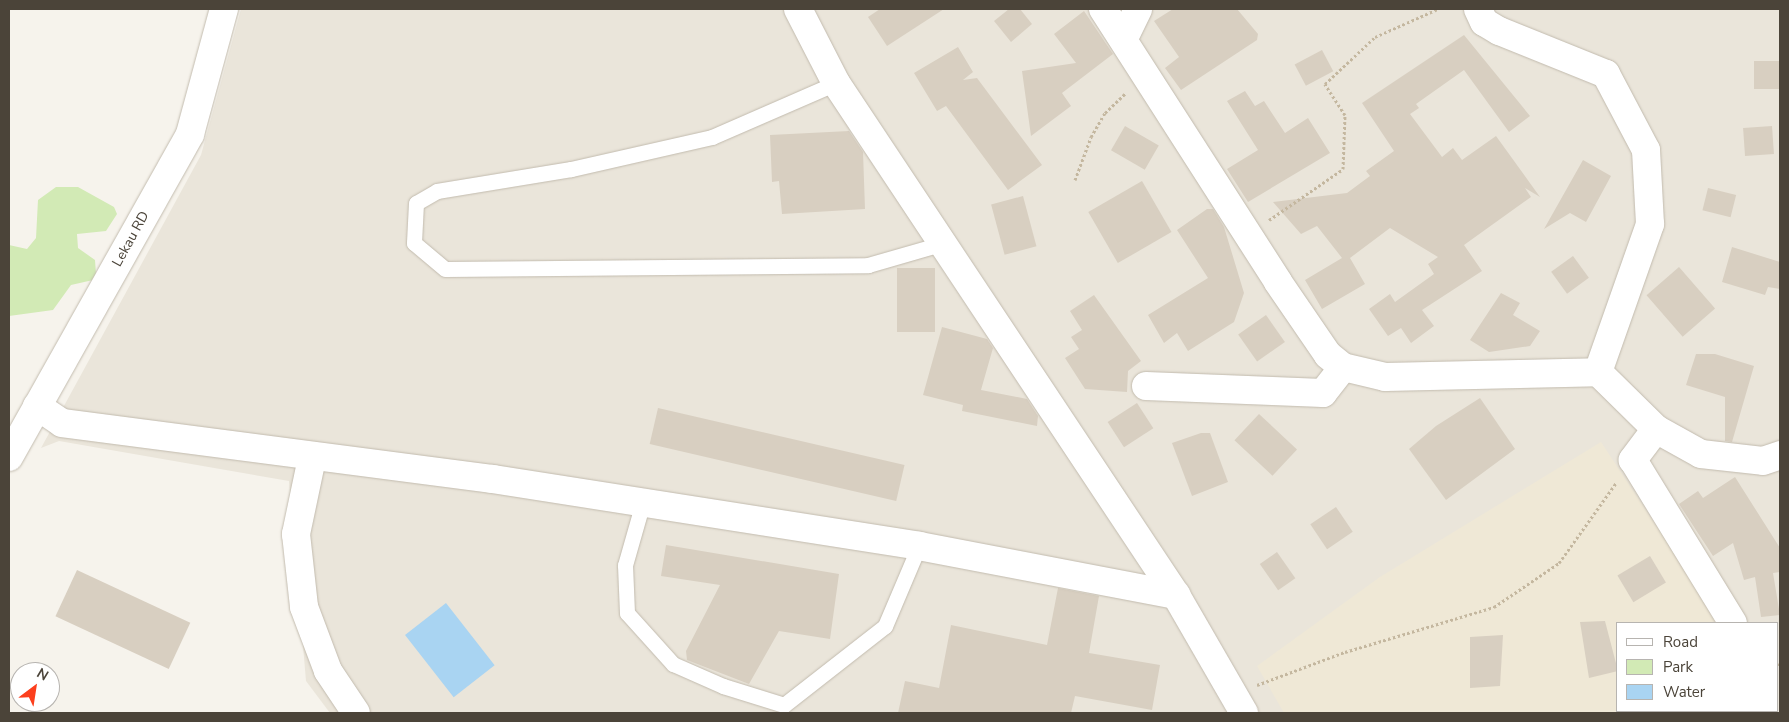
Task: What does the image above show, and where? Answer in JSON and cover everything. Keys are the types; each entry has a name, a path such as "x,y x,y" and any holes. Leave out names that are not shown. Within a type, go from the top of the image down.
{"street":[{"name":"Lekau RD","path":"9,457 190,134 224,9"},
{"path":"798,9 836,83 1176,595 1238,704"},
{"path":"1103,9 1150,78 1248,235 1328,356 1343,367 1386,377 1598,372 1656,429 1701,454 1763,461 1780,456"},
{"path":"1124,38 1138,9"},
{"path":"1478,9 1484,22 1499,31 1606,74 1646,150 1650,224 1598,372"},
{"path":"1146,386 1323,393 1343,367"},
{"path":"37,406 62,423 312,458 464,474 920,546 1176,595"},
{"path":"1656,429 1633,460 1732,622"},
{"path":"312,458 296,534 304,607 328,671 356,713"}],"lane":[{"path":"836,83 712,137 571,169 437,191 416,203 414,243 445,269 868,265 944,243"},
{"path":"643,502 625,565 627,613 672,664 723,686 784,705 885,626 920,546"}],"path":[{"path":"1248,235 1343,170 1345,115 1325,84 1375,37 1438,9"},
{"path":"1075,180 1105,113 1150,78"},
{"path":"1238,704 1346,652 1494,606 1558,564 1633,460"}],"shaded area":[{"path":"241,9 1780,9 1780,713 330,713 306,681 289,481 59,441 41,448 201,155"},
{"path":"1601,442 1719,622 1616,622 1616,712 1780,713 1284,713 1257,666 1380,577"}],"green space":[{"path":"56,187 78,187 114,207 117,214 106,231 77,234 78,248 95,260 96,274 93,280 71,285 53,310 9,316 9,245 27,249 36,238 38,200"}],"water":[{"path":"446,603 495,665 454,697 405,635"}],"building":[{"path":"880,9 944,9 887,46 868,17"},
{"path":"1009,9 1020,9 1032,24 1011,42 994,21"},
{"path":"1173,9 1237,9 1258,34 1257,40 1181,90 1165,68 1179,57 1154,21"},
{"path":"1084,11 1113,54 1062,93 1071,106 1031,136 1022,71 1076,63 1054,34"},
{"path":"1464,35 1530,116 1509,132 1464,70 1416,104 1419,108 1410,114 1442,157 1453,148 1462,160 1496,136 1540,197 1525,188 1531,197 1464,245 1482,271 1422,310 1434,326 1411,343 1401,328 1388,336 1369,309 1390,294 1395,302 1434,274 1428,264 1438,257 1390,228 1350,258 1365,284 1322,309 1305,280 1342,258 1317,226 1301,234 1273,202 1347,193 1370,176 1366,171 1394,151 1362,103"},
{"path":"958,47 973,72 963,80 977,78 1042,165 1008,190 946,106 937,111 914,73"},
{"path":"1322,50 1333,71 1306,86 1295,65"},
{"path":"1754,61 1780,61 1780,89 1754,89"},
{"path":"1245,91 1255,106 1264,101 1285,133 1308,118 1330,153 1248,202 1227,169 1258,150 1227,101"},
{"path":"1125,126 1159,146 1145,170 1111,150"},
{"path":"1772,126 1774,154 1745,156 1743,128"},
{"path":"849,131 863,152 865,209 782,214 779,181 772,182 770,135"},
{"path":"1583,160 1611,176 1586,222 1570,213 1544,229"},
{"path":"1142,181 1172,232 1118,263 1088,212"},
{"path":"1708,188 1736,195 1731,217 1702,210"},
{"path":"1023,196 1036,246 1005,255 991,205"},
{"path":"1207,209 1213,209 1224,227 1244,293 1234,322 1188,351 1177,333 1164,343 1148,315 1208,278 1177,230"},
{"path":"1732,247 1780,262 1780,289 1768,287 1765,295 1722,282"},
{"path":"1573,256 1589,278 1567,294 1551,272"},
{"path":"1679,267 1715,309 1683,337 1647,295"},
{"path":"897,268 935,268 935,332 897,332"},
{"path":"1501,293 1520,303 1513,315 1540,331 1530,346 1489,352 1470,340"},
{"path":"1094,295 1141,361 1128,371 1127,392 1085,389 1065,358 1079,349 1071,337 1082,330 1070,311"},
{"path":"1266,315 1285,342 1257,362 1238,335"},
{"path":"942,327 987,339 993,348 981,390 1027,399 1038,416 1037,426 962,411 963,405 923,395"},
{"path":"1696,354 1715,354 1754,366 1732,442 1725,441 1725,397 1686,385"},
{"path":"1480,398 1515,449 1446,500 1409,449 1436,426"},
{"path":"1137,403 1153,428 1124,447 1108,422"},
{"path":"658,408 905,465 896,501 650,444"},
{"path":"1259,414 1297,449 1272,476 1234,440"},
{"path":"1201,433 1210,433 1228,482 1192,496 1172,443"},
{"path":"1735,477 1780,548 1780,572 1773,573 1780,615 1761,617 1755,577 1744,580 1733,543 1713,556 1679,504 1698,491 1703,498"},
{"path":"1336,507 1353,532 1327,549 1310,524"},
{"path":"666,545 839,574 830,639 779,631 749,684 687,660 686,651 720,585 661,576"},
{"path":"1277,552 1295,578 1278,590 1260,564"},
{"path":"1650,556 1666,583 1633,602 1617,576"},
{"path":"77,570 190,623 169,669 55,616"},
{"path":"1058,588 1099,596 1089,653 1160,665 1152,710 1075,696 1071,713 898,713 905,681 939,688 951,625 1047,645"},
{"path":"1605,621 1616,663 1616,671 1589,678 1580,622"},
{"path":"1503,635 1500,686 1470,688 1470,637"}]}
